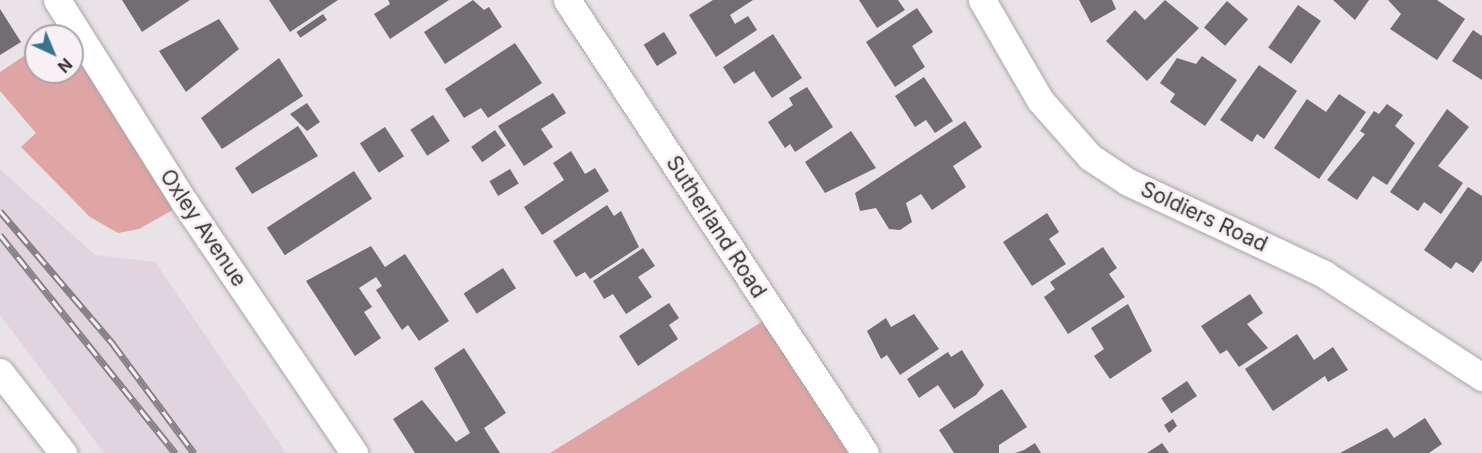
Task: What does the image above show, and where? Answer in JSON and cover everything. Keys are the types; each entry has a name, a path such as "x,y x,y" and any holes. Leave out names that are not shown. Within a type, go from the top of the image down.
{"street":[{"name":"Oxley Avenue","path":"57,0 185,203 354,453"},
{"name":"Sutherland Road","path":"567,0 865,453"},
{"name":"Soldiers Road","path":"982,0 1056,124 1099,163 1324,274 1482,377"},
{"path":"0,372 63,453"}],"shaded area":[{"path":"84,42 185,203 139,229 118,233 90,217 21,147 36,133 0,91 0,72 24,56 24,84 84,84"},
{"path":"0,169 95,255 155,262 286,453 104,453 0,315"},
{"path":"773,315 865,453 550,453"}],"building":[{"path":"122,0 190,0 142,32"},
{"path":"269,0 338,0 290,32"},
{"path":"388,0 449,0 390,39 374,14 390,4"},
{"path":"473,0 484,10 489,7 502,27 445,64 424,32"},
{"path":"713,0 753,0 730,15 735,24 748,16 757,30 716,57 689,15"},
{"path":"859,0 898,0 905,10 877,28"},
{"path":"1079,0 1112,0 1116,9 1091,23"},
{"path":"1165,0 1199,28 1147,81 1106,41 1135,10 1145,20"},
{"path":"1333,0 1369,0 1355,20"},
{"path":"1388,0 1437,0 1465,19 1437,60 1390,29 1401,14"},
{"path":"1227,1 1248,19 1225,46 1204,27"},
{"path":"1298,5 1321,21 1291,64 1268,48"},
{"path":"917,8 933,32 912,46 925,67 895,87 866,42"},
{"path":"0,9 21,42 0,55"},
{"path":"323,14 327,20 300,38 296,32"},
{"path":"219,19 239,49 186,92 159,51"},
{"path":"1473,30 1482,36 1482,80 1452,61"},
{"path":"664,32 677,53 657,66 644,45"},
{"path":"773,34 802,78 772,98 754,71 734,84 723,67"},
{"path":"515,43 542,83 488,118 481,108 464,118 445,89"},
{"path":"1202,56 1237,80 1205,126 1170,102 1175,94 1160,83 1177,58 1196,64"},
{"path":"279,58 303,96 222,149 201,118"},
{"path":"1259,65 1297,91 1264,139 1257,134 1252,142 1220,120"},
{"path":"924,77 953,121 935,133 926,120 915,127 895,96"},
{"path":"807,87 833,127 795,152 790,144 785,148 768,122 793,105 789,98"},
{"path":"553,93 566,113 541,129 553,147 524,166 498,126"},
{"path":"1339,94 1366,112 1319,179 1274,148 1307,99 1326,112"},
{"path":"307,103 320,122 307,131 290,114"},
{"path":"1387,104 1403,115 1395,126 1415,143 1387,185 1373,176 1357,200 1327,180 1365,134 1360,131 1374,111 1379,114"},
{"path":"1447,109 1469,127 1438,166 1463,183 1441,214 1424,202 1418,211 1390,192"},
{"path":"433,115 450,141 427,156 410,130"},
{"path":"965,121 982,147 953,166 966,187 932,210 921,194 906,203 912,222 900,230 889,229 876,208 860,211 855,193"},
{"path":"298,126 318,156 252,194 235,168"},
{"path":"385,127 404,156 379,173 360,143"},
{"path":"495,130 506,146 482,162 471,147"},
{"path":"851,131 876,168 825,193 805,162"},
{"path":"571,151 585,174 595,168 609,191 542,235 524,207 564,180 553,163"},
{"path":"510,169 519,184 498,196 489,181"},
{"path":"354,171 372,199 285,255 267,228"},
{"path":"1468,187 1482,196 1482,260 1473,273 1456,262 1451,269 1424,250"},
{"path":"607,205 614,216 621,211 639,247 590,279 585,272 576,277 553,241"},
{"path":"1047,213 1059,232 1049,239 1066,264 1032,286 1003,242"},
{"path":"371,246 385,267 405,254 449,321 419,341 408,325 402,330 376,290 382,286 376,277 359,288 372,307 364,312 381,338 355,356 306,281"},
{"path":"1103,247 1117,268 1109,274 1125,297 1068,334 1044,297 1055,289 1050,282"},
{"path":"643,248 655,266 638,277 652,297 626,314 613,294 604,299 593,281"},
{"path":"503,268 516,288 477,314 464,294"},
{"path":"1250,294 1263,313 1247,324 1268,348 1239,367 1227,350 1220,354 1201,326"},
{"path":"669,303 679,318 669,325 678,339 638,366 619,336"},
{"path":"1128,304 1152,351 1110,379 1094,356 1104,349 1091,328"},
{"path":"914,314 939,349 900,375 887,355 881,359 867,331 886,318 891,327"},
{"path":"1297,334 1314,360 1333,347 1348,370 1328,382 1325,376 1273,411 1245,369"},
{"path":"464,348 506,413 484,428 500,453 415,453 393,419 422,400 456,442 470,433 434,368"},
{"path":"962,350 984,385 976,395 954,409 938,385 919,398 907,379 948,352 951,357"},
{"path":"1187,381 1197,396 1171,413 1161,398"},
{"path":"1002,389 1027,427 999,445 999,453 954,453 939,430"},
{"path":"1425,418 1442,444 1429,453 1340,453 1387,428 1394,438"},
{"path":"1173,419 1177,426 1169,433 1164,425"},
{"path":"1035,443 1041,453 1015,453 1024,450"},
{"path":"1162,443 1169,453 1147,453"}],"railway":[{"path":"0,211 113,344 194,453"},
{"path":"0,235 175,453"}]}
